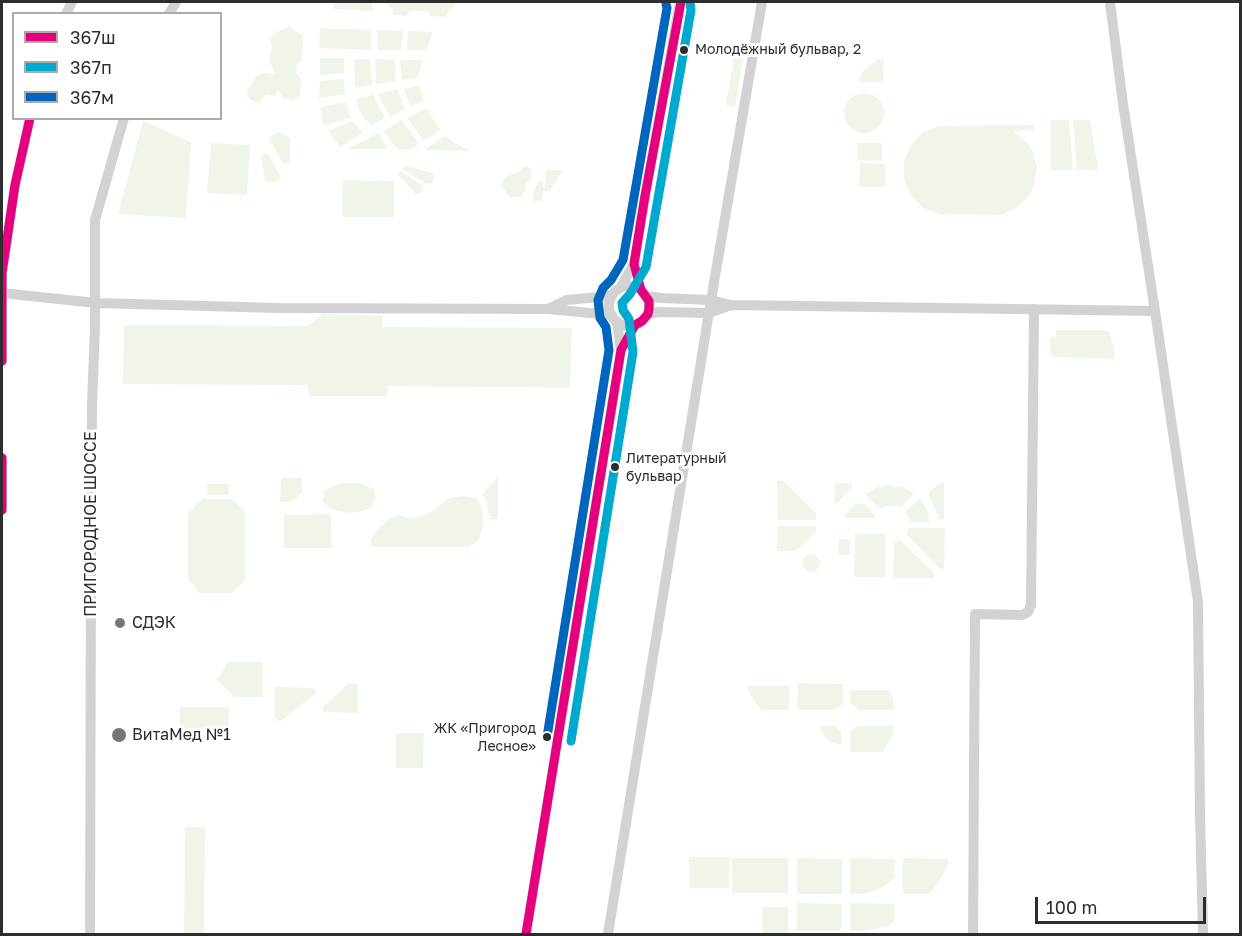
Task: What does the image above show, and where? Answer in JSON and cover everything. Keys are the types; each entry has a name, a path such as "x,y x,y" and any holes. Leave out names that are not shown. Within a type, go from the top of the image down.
{"street":[{"path":"608,934 762,2"},
{"path":"1110,2 1123,104 1198,602 1203,934"},
{"path":"621,350 610,302 634,264 679,4"},
{"path":"2,361 2,273 15,185 30,120"},
{"name":"ПРИГОРОДНОЕ ШОССЕ","path":"90,934 95,220 123,120"},
{"path":"2,293 96,303 279,308 548,309 615,318 626,325 634,325 648,314 649,305 634,264"},
{"path":"548,309 567,300 599,297 633,286 644,293 661,298 711,300 731,305 1155,311"},
{"path":"648,314 660,312 709,313 731,305"},
{"path":"973,934 975,614 1022,615 1028,612 1031,605 1034,309"},
{"path":"526,934 621,350 634,325"},
{"path":"2,458 2,510"}],"shaded area":[{"path":"335,2 371,2 374,11 332,9"},
{"path":"378,2 452,2 456,5 445,17 431,16 428,12 411,11 406,16 393,15 392,9 386,3"},
{"path":"290,26 303,35 302,59 297,64 296,73 301,79 300,96 293,100 283,98 278,90 275,96 266,95 258,103 249,99 247,89 257,75 266,73 275,75 269,60 272,46 269,39 275,33"},
{"path":"320,28 371,30 371,50 319,48"},
{"path":"377,30 403,31 401,50 377,50"},
{"path":"408,31 433,32 426,50 407,50"},
{"path":"735,51 744,52 735,107 726,105"},
{"path":"320,58 344,58 344,73 320,75"},
{"path":"354,59 370,59 372,85 355,88"},
{"path":"375,59 395,60 396,81 376,84"},
{"path":"878,59 884,59 883,82 858,82 864,70"},
{"path":"400,60 423,60 417,78 402,80"},
{"path":"344,79 345,94 319,98 320,81"},
{"path":"419,86 424,101 410,106 404,89"},
{"path":"397,89 405,109 390,117 378,94"},
{"path":"864,93 878,99 884,113 878,127 864,133 850,127 844,113 850,99"},
{"path":"373,95 385,118 372,125 365,120 356,99"},
{"path":"346,102 351,117 324,126 320,107"},
{"path":"426,108 441,130 424,141 407,118"},
{"path":"402,120 419,144 410,150 397,149 383,131"},
{"path":"1051,120 1069,120 1073,170 1051,170"},
{"path":"1073,120 1090,120 1098,170 1077,170"},
{"path":"143,121 191,142 186,218 118,214"},
{"path":"352,121 363,133 340,147 328,131"},
{"path":"1034,125 1034,130 1013,131 1027,142 1037,167 1034,186 1018,207 1001,215 940,214 923,208 911,195 904,179 904,161 911,145 923,132 940,126"},
{"path":"278,131 290,138 290,162 283,164 269,138"},
{"path":"378,133 388,149 347,149 375,135"},
{"path":"445,136 454,142 470,151 424,150"},
{"path":"211,143 250,145 247,195 207,193"},
{"path":"857,143 882,143 882,161 857,160"},
{"path":"267,153 281,177 274,183 265,181 261,156"},
{"path":"860,163 885,164 885,187 859,187"},
{"path":"406,166 432,173 433,183 426,184 402,169"},
{"path":"523,167 532,170 532,177 525,184 525,191 520,197 510,197 501,186 505,177 518,172"},
{"path":"400,170 423,186 423,192 416,194 398,175"},
{"path":"546,170 563,170 550,191 543,191 542,201 533,201 534,190 539,181 543,181 543,188 545,188"},
{"path":"343,180 394,181 394,217 343,217"},
{"path":"322,314 382,316 383,327 572,328 570,388 388,386 386,396 309,396 307,385 123,384 124,325 308,326"},
{"path":"1056,330 1109,332 1115,352 1114,359 1052,357 1050,338 1056,337"},
{"path":"498,476 498,519 490,519 486,499 482,495"},
{"path":"281,478 302,478 302,493 291,502 280,502"},
{"path":"777,480 784,481 816,513 816,520 777,520"},
{"path":"342,483 359,483 374,489 376,498 372,507 350,513 328,507 323,501 323,493"},
{"path":"835,483 852,483 852,487 838,503 834,503"},
{"path":"940,483 944,483 944,519 938,519 929,497 929,492"},
{"path":"207,484 229,484 229,495 207,495"},
{"path":"888,485 902,487 914,493 900,508 886,506 880,509 865,494 875,488"},
{"path":"462,496 476,498 481,506 483,519 479,540 468,547 372,547 371,540 378,529 389,519 398,515 409,518 419,517 429,513 450,498"},
{"path":"920,498 927,510 930,522 909,522 905,512"},
{"path":"202,499 232,499 245,512 245,580 232,593 199,593 188,579 188,513"},
{"path":"855,504 865,504 875,515 873,518 845,518"},
{"path":"331,514 332,548 284,548 284,515"},
{"path":"777,526 816,526 816,532 796,551 777,551"},
{"path":"909,528 945,528 944,569 940,569 906,534"},
{"path":"855,534 885,534 885,577 854,577"},
{"path":"839,539 850,539 850,555 839,555"},
{"path":"900,540 934,573 934,578 893,578 894,542"},
{"path":"811,554 817,557 820,563 817,569 811,572 805,569 802,563 805,557"},
{"path":"228,662 263,662 263,697 234,697 216,679"},
{"path":"349,683 358,685 358,713 323,712 323,707"},
{"path":"798,683 843,684 843,704 835,710 797,710"},
{"path":"747,686 789,686 789,710 761,710"},
{"path":"275,687 313,688 316,693 279,721 275,718"},
{"path":"850,690 888,690 893,698 894,710 858,710 850,704"},
{"path":"180,707 229,707 228,739 180,738"},
{"path":"820,726 835,726 841,731 841,745 831,742 824,736"},
{"path":"858,726 895,726 883,752 850,752 850,731"},
{"path":"396,733 424,733 423,768 396,768"},
{"path":"185,827 205,827 204,934 184,934"},
{"path":"689,857 730,857 729,888 689,888"},
{"path":"732,858 788,858 788,893 732,893"},
{"path":"797,858 842,859 842,894 797,894"},
{"path":"850,858 895,859 895,878 873,892 850,894"},
{"path":"903,858 948,859 948,865 930,894 903,894"},
{"path":"797,903 841,904 841,931 796,931"},
{"path":"850,903 895,904 895,922 875,929 850,931"},
{"path":"762,907 788,907 788,933 762,933"}],"transit line":[{"name":"367ш","path":"526,934 621,350 635,325 642,321 649,309 649,301 641,290 634,264 681,2"},
{"name":"367п","path":"571,741 633,352 629,319 623,310 622,303 646,267 691,10 690,2"},
{"name":"367м","path":"547,737 609,350 606,327 600,318 598,300 603,288 611,280 623,260 666,4"},
{"name":"367ш","path":"2,361 2,273 15,185 30,120"},
{"name":"367ш","path":"2,458 2,510"}],"place":[{"name":"Молодёжный бульвар, 2","path":"684,50"},
{"name":"Литературный бульвар","path":"615,467"},
{"name":"СДЭК","path":"120,623"},
{"name":"ВитаМед №1","path":"119,735"},
{"name":"ЖК «Пригород Лесное»","path":"547,737"}]}
